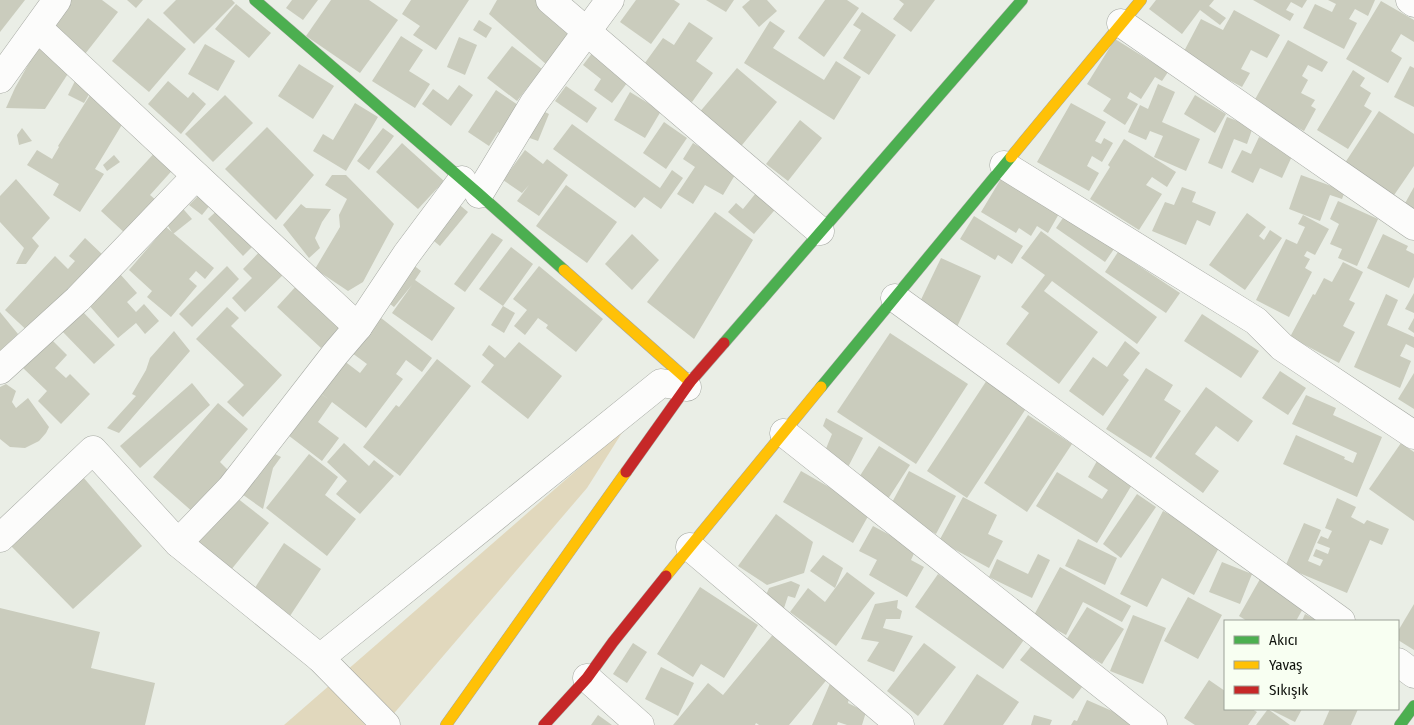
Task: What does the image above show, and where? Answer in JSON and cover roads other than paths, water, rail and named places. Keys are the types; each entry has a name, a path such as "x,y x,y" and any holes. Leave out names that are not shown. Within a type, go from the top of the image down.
{"main road":[{"path":"255,0 470,187 689,385"},
{"path":"446,725 689,385 820,231 1022,0"},
{"path":"544,725 587,678 613,642 1141,0"},
{"path":"1400,725 1414,706"}],"street":[{"path":"0,79 58,0"},
{"path":"550,0 820,231"},
{"path":"178,543 231,488 358,327 406,255 470,187 610,0"},
{"path":"1410,0 1414,3"},
{"path":"1121,24 1414,226"},
{"path":"38,28 358,327"},
{"path":"1004,165 1256,321 1282,347 1414,435"},
{"path":"0,370 78,299 196,176"},
{"path":"895,298 1340,620"},
{"path":"320,658 661,383 689,385"},
{"path":"784,433 1153,725"},
{"path":"0,538 93,450 178,543 320,658 386,725"},
{"path":"690,548 900,725"},
{"path":"1399,663 1414,674"},
{"path":"587,678 640,725"}]}
